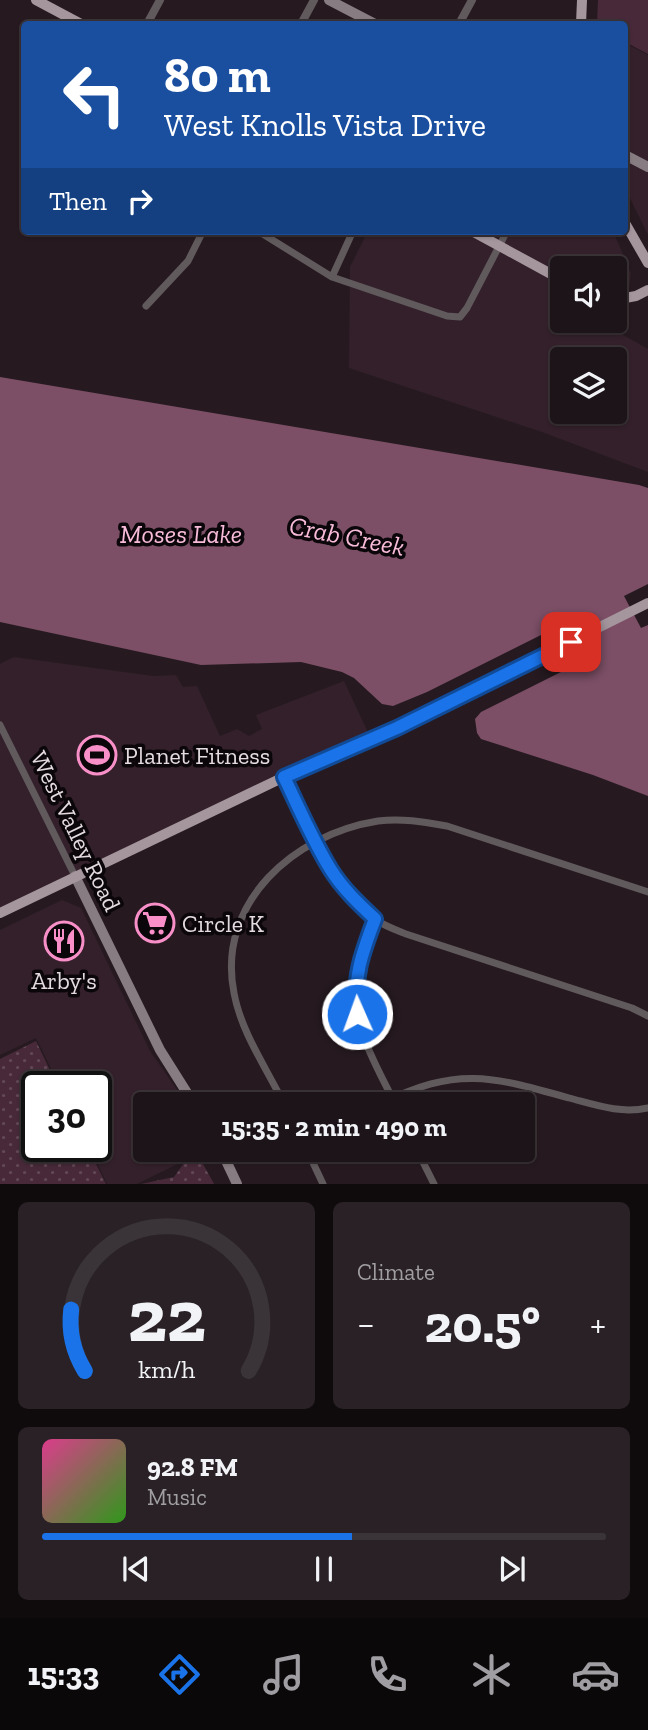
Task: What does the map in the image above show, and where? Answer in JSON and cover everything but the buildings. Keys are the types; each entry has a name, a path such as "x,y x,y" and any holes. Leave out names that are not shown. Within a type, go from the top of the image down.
{"main road":[{"path":"36,0 74,21"},
{"path":"329,0 369,21"},
{"path":"581,21 582,0"},
{"path":"628,157 648,167"},
{"path":"628,228 648,263"},
{"path":"480,235 550,273"},
{"path":"627,298 648,290"},
{"path":"0,913 284,777 397,728 648,603"},
{"name":"West Valley Road","path":"75,876 160,1050 186,1092"},
{"path":"227,1162 237,1184"}],"street":[{"path":"149,21 160,0"},
{"path":"303,21 314,0"},
{"path":"461,21 472,0"},
{"path":"146,306 188,261 200,235"},
{"path":"264,235 331,277 455,318 460,317 467,308 505,235"},
{"path":"331,277 350,235"},
{"name":"West Valley Road","path":"0,725 75,876"},
{"path":"284,777 332,872 375,919 405,934 632,1008 648,1016"},
{"path":"278,1092 243,1022 233,992 232,952 245,909 261,883 282,862 315,843 351,828 379,821 413,820 447,826 648,892"},
{"path":"375,919 356,974 355,992 362,1034 390,1092"},
{"path":"413,1092 427,1085 458,1078 486,1078 512,1081 614,1110 648,1108"},
{"path":"313,1162 323,1184"},
{"path":"423,1162 434,1184"}],"shaded area":[{"path":"598,0 648,0 648,54 628,44 628,21 597,21"},
{"path":"628,45 648,55 648,235 628,194"},
{"path":"366,235 615,235 624,256 550,256 550,333 623,333 648,349 648,472 542,432 349,368 350,267"},
{"path":"627,264 631,273 627,304"},
{"path":"14,657 153,676 176,675 183,687 197,686 220,736 237,729 249,736 262,729 256,715 344,681 371,739 0,913 0,664"},
{"path":"62,900 81,908 150,1051 179,1092 133,1092 133,1162 182,1162 137,1184 107,1184 97,1162 112,1162 112,1071 52,1071 36,1038 0,1055 0,930"},
{"path":"36,1041 50,1071 21,1071 21,1162 95,1162 106,1184 0,1184 0,1059"},
{"path":"202,1162 214,1184 141,1184 174,1177 184,1163"}],"water":[{"name":"Moses Lake","path":"0,377 648,488 648,584 624,596 641,628 648,625 648,796 593,775 481,739 477,733 475,719 481,712 591,657 588,636 577,617 427,692 393,706 382,704 354,678 342,672 301,662 201,665 0,622"}],"place":[{"name":"Planet Fitness","path":"97,755"},
{"name":"Circle K","path":"155,923"},
{"name":"Arby's","path":"64,941"}],"route":[{"path":"357,1014 356,974 375,919 332,872 284,777 397,728 571,642"}],"water label":[{"name":"Crab Creek","path":"347,536"}]}
